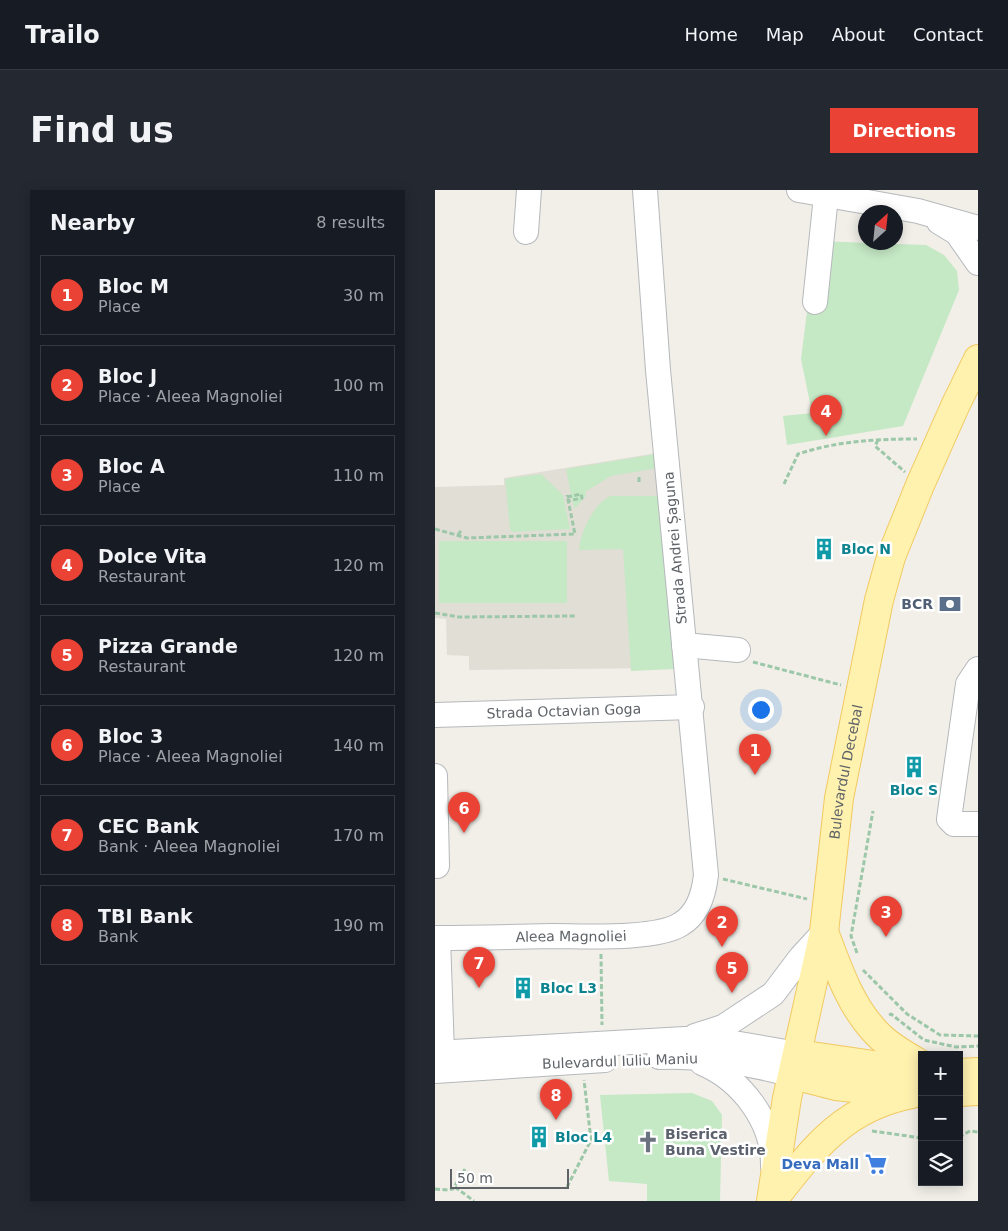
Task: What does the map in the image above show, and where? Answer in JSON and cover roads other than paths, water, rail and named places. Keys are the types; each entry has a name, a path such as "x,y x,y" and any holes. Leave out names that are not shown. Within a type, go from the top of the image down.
{"main road":[{"name":"Bulevardul Decebal","path":"772,1201 796,1064 824,932 839,798 879,600 891,557 920,485 978,359"},
{"path":"824,932 847,988 873,1029 899,1051 918,1063"},
{"name":"Bulevardul Iuliu Maniu","path":"796,1064 837,1086 918,1087"},
{"path":"963,1072 978,1072"},
{"path":"772,1201 815,1148 849,1120 883,1101 918,1087"},
{"path":"963,1092 978,1091"}],"street":[{"path":"526,232 529,190"},
{"name":"Strada Andrei Șaguna","path":"645,190 658,370 684,645 692,707 706,875 704,892 697,905"},
{"path":"799,190 918,211 978,217"},
{"path":"815,302 826,196"},
{"path":"918,211 978,228"},
{"path":"918,211 957,233 978,263"},
{"path":"684,645 744,655"},
{"path":"975,682 949,819 954,824 978,824"},
{"name":"Strada Octavian Goga","path":"435,714 692,707"},
{"path":"435,776 435,866"},
{"name":"Aleea Magnoliei","path":"436,938 601,936 666,930 681,924 692,915 697,905"},
{"path":"772,1201 773,1162 762,1119 737,1084 686,1048 723,1027 773,994 801,957 824,932"},
{"path":"436,938 437,1059"},
{"name":"Bulevardul Iuliu Maniu","path":"437,1059 583,1062 686,1048"},
{"name":"Bulevardul Iuliu Maniu","path":"437,1059 686,1048 757,1066 796,1064"}],"place":[{"name":"Dolce Vita","path":"826,436"},
{"name":"Bloc N","path":"824,549"},
{"name":"BCR","path":"950,604"},
{"name":"Bloc S","path":"914,767"},
{"name":"Bloc M","path":"755,775"},
{"name":"Bloc 3","path":"464,833"},
{"name":"Bloc A","path":"886,937"},
{"name":"Bloc J","path":"722,947"},
{"name":"CEC Bank","path":"479,988"},
{"name":"Bloc L3","path":"523,988"},
{"name":"Pizza Grande","path":"732,993"},
{"name":"TBI Bank","path":"556,1120"},
{"name":"Bloc L4","path":"539,1137"},
{"name":"Biserica Buna Vestire","path":"648,1142"},
{"name":"Deva Mall","path":"876,1164"}]}
